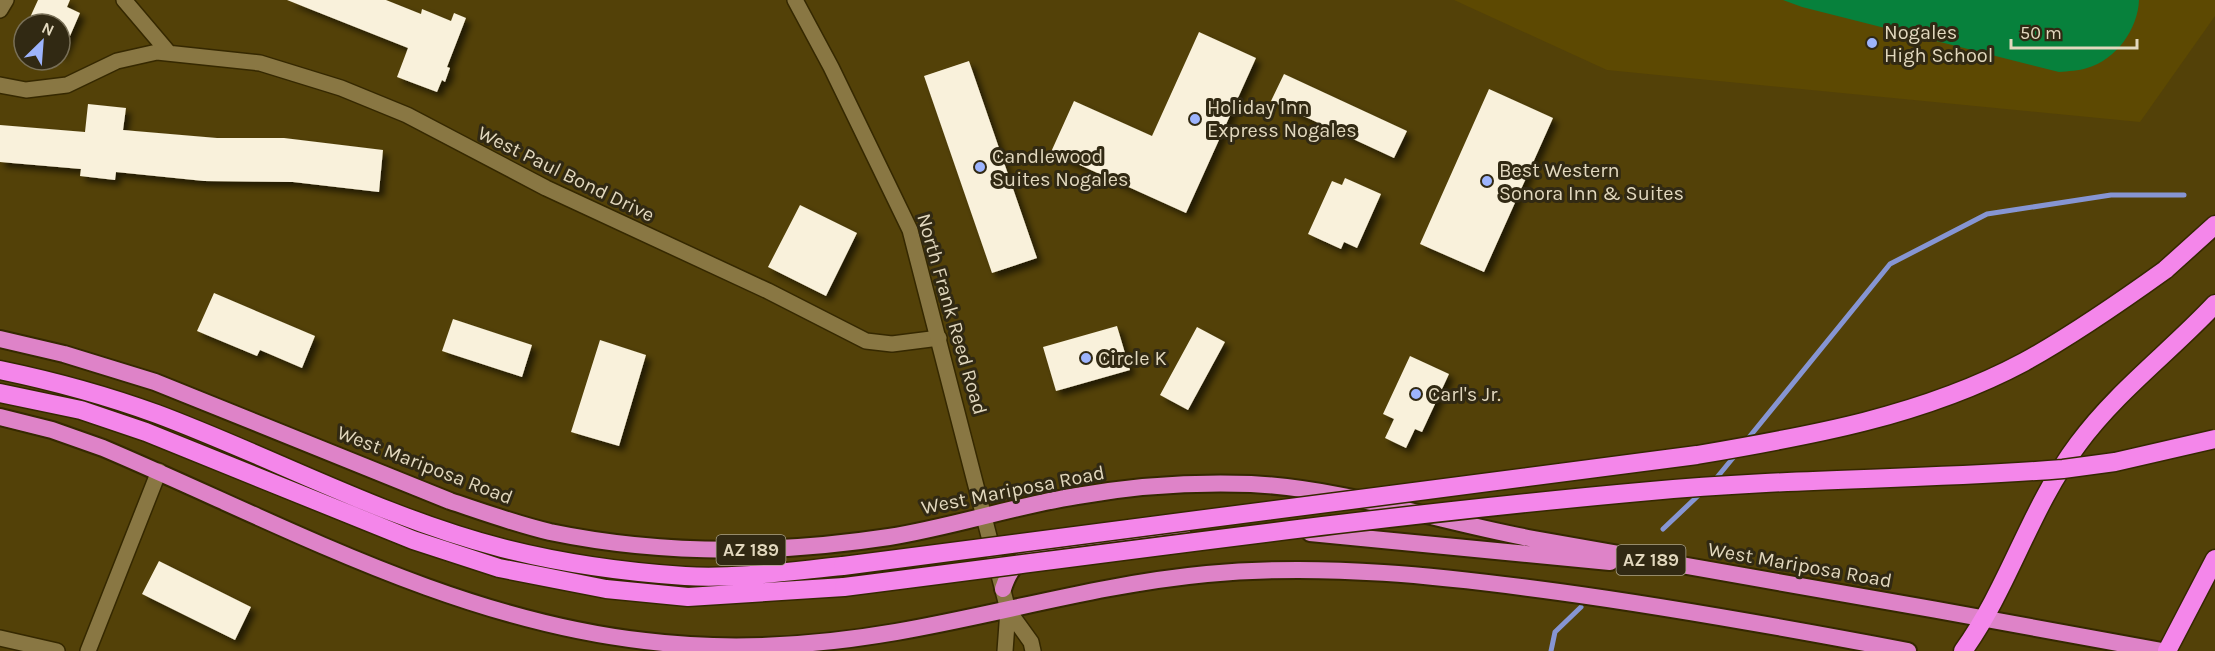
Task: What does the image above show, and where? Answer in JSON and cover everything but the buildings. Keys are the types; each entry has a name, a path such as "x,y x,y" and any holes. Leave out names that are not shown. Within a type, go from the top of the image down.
{"highway":[{"path":"0,370 97,393 157,414 416,521 502,548 601,568 687,576 761,573 843,566 1697,455 1793,438 1899,412 1972,386 2022,362 2074,333 2164,270 2215,225"},
{"path":"1963,651 1986,618 2046,492 2078,444 2115,400 2215,304"},
{"name":"West Mariposa Road","path":"0,339 64,354 155,382 450,501 550,531 690,549 753,550 888,537 1075,496 1132,489 1245,484 1292,487 1362,500 1526,538 2162,651"},
{"path":"0,393 81,410 146,432 413,540 500,568 606,589 688,597 844,587 1491,507 1639,492 1730,484 2063,469 2115,462 2215,439"},
{"name":"AZ 189","path":"0,417 52,430 103,447 407,581 491,610 580,632 648,642 776,644 892,633 1123,584 1209,574 1286,570 1411,573 1518,586 1766,624 1908,651"},
{"path":"1003,589 1014,565 1023,558 1036,553 1126,540 1236,531 1344,535 1526,556 1689,566"},
{"path":"2167,651 2214,560"}],"street":[{"path":"0,10 6,0"},
{"path":"124,0 169,53"},
{"name":"North Frank Reed Road","path":"795,0 831,67 910,230 1008,610"},
{"name":"West Paul Bond Drive","path":"0,85 26,90 67,85 117,60 157,52 260,63 341,88 407,115 546,189 768,291 866,341 892,344 939,338"},
{"path":"88,651 159,471"},
{"path":"1005,651 1008,610"},
{"path":"1008,610 1031,642 1033,651"},
{"path":"0,638 57,651"}],"shaded area":[{"name":"Nogales High School","path":"1454,0 2215,0 2215,16 2140,122 1607,70"}],"green space":[{"path":"1783,0 2139,0 2135,22 2116,51 2098,64 2059,72 1802,7"}],"waterway":[{"path":"1746,441 1890,264 1987,214 2111,195 2184,195"},
{"path":"1714,481 1737,453"},
{"path":"1663,529 1703,491"},
{"path":"1551,651 1555,632 1581,607"}],"place":[{"name":"Nogales High School","path":"1872,43"},
{"name":"Holiday Inn Express Nogales","path":"1195,119"},
{"name":"Candlewood Suites Nogales","path":"980,167"},
{"name":"Best Western Sonora Inn & Suites","path":"1487,181"},
{"name":"Circle K","path":"1086,358"},
{"name":"Carl's Jr.","path":"1416,394"}]}
